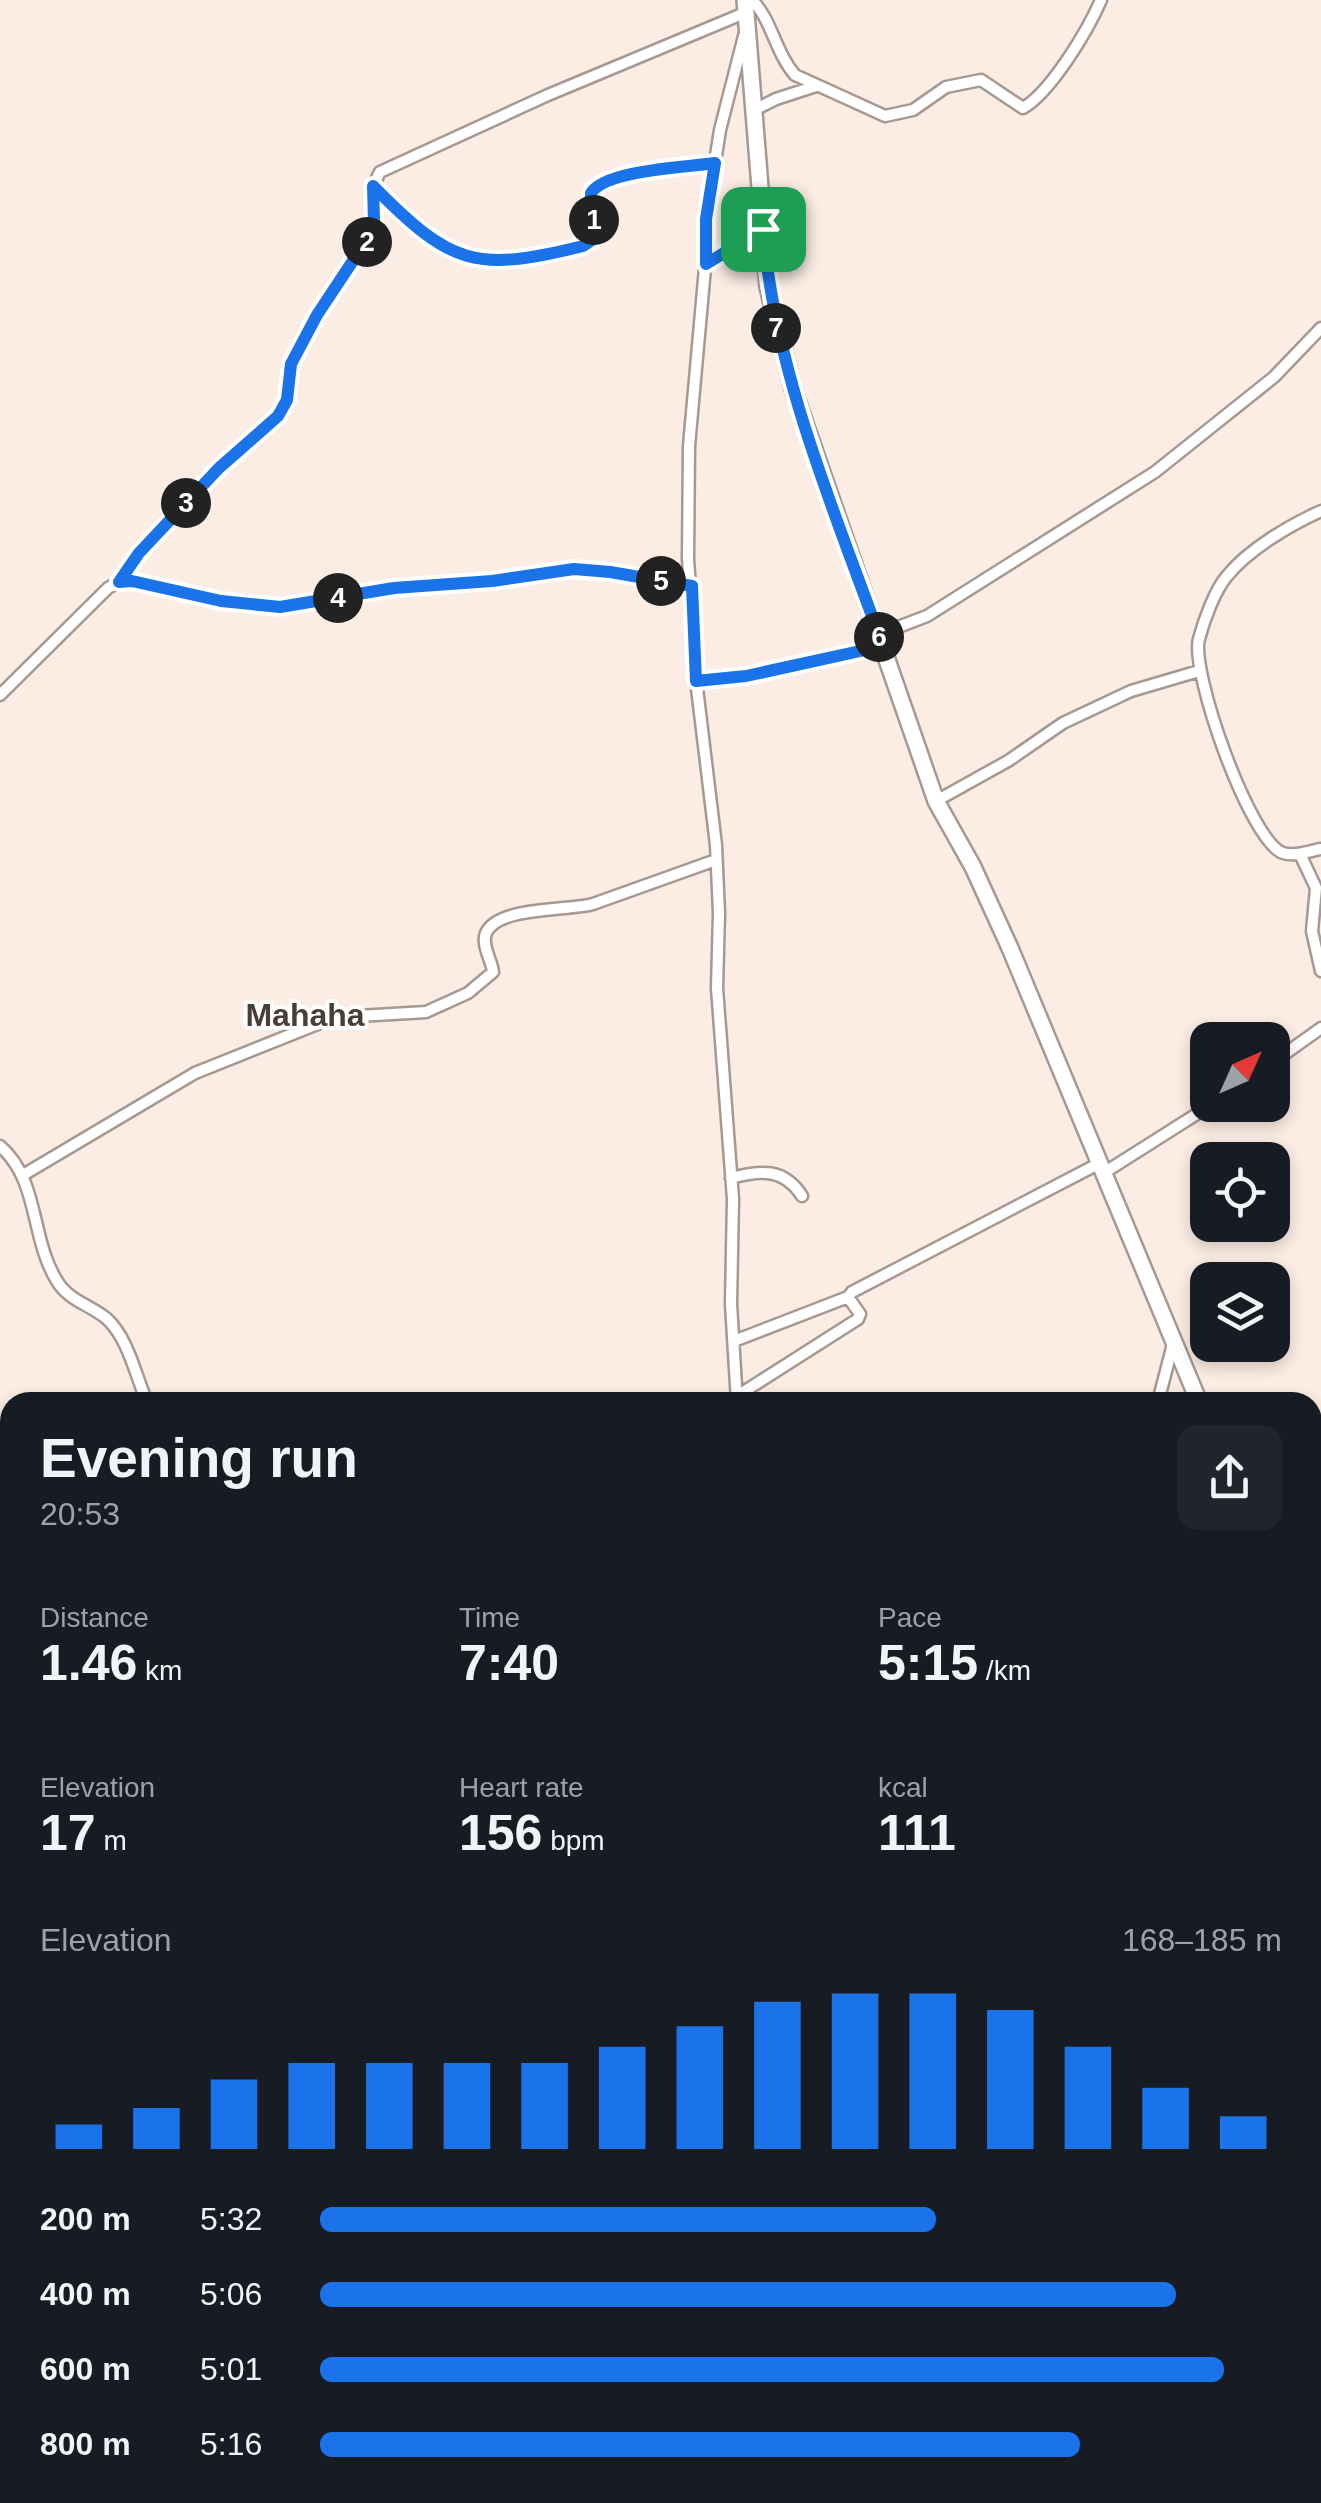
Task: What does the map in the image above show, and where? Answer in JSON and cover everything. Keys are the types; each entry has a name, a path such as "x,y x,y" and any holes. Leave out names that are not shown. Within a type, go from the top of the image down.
{"main road":[{"path":"748,8 768,287 776,331 824,480 936,801 973,867 1010,948 1196,1392"}],"street":[{"path":"0,695 119,582 139,553 219,468 278,416 287,400 291,364 317,315 370,235 374,222 373,186 376,176 386,168 748,8 760,9 785,63 795,74 886,116 913,110 946,87 981,80 1023,108 1038,98 1070,54 1101,0"},
{"path":"737,1392 731,1178 717,988 716,860 696,681 688,559 689,446 706,264 706,219 748,8"},
{"path":"754,110 816,86"},
{"path":"373,186 432,240 464,256 512,262 583,246 592,240 591,193 601,183 653,170 715,163"},
{"path":"706,264 763,229"},
{"path":"696,681 746,676 880,638 926,616 1038,550 1155,472 1274,377 1321,328"},
{"path":"1321,511 1286,530 1225,578 1198,642 1199,670 1247,810 1267,843 1283,854 1321,850"},
{"path":"119,582 132,581 221,601 280,607 394,588 574,569 692,586"},
{"path":"936,801 1008,761 1064,723 1131,692 1199,670"},
{"path":"1300,854 1316,888 1312,931 1321,971"},
{"path":"24,1175 195,1073 262,1045 326,1020 420,1013 468,993 493,972 485,940 496,923 531,911 576,909 716,860"},
{"path":"1290,1050 1321,1028"},
{"path":"734,1341 848,1297 870,1282 1100,1169 1190,1117"},
{"path":"0,1146 24,1175 57,1282 66,1293 115,1328 143,1392"},
{"path":"731,1178 779,1174 787,1177 802,1196"},
{"path":"748,1392 858,1319 860,1314 848,1297"},
{"path":"1161,1392 1174,1343"}],"district":[{"name":"Mahaha","path":"305,1015"}],"route":[{"path":"715,163 706,219 706,264 763,229 776,331 883,646 746,676 696,681 692,586 591,570 394,588 289,607 221,601 132,581 119,582 139,553 219,468 278,416 287,400 291,364 317,315 370,235 374,222 373,186 432,240 482,260 512,262 583,246 594,233 590,201 594,186 653,170 715,163"}]}
